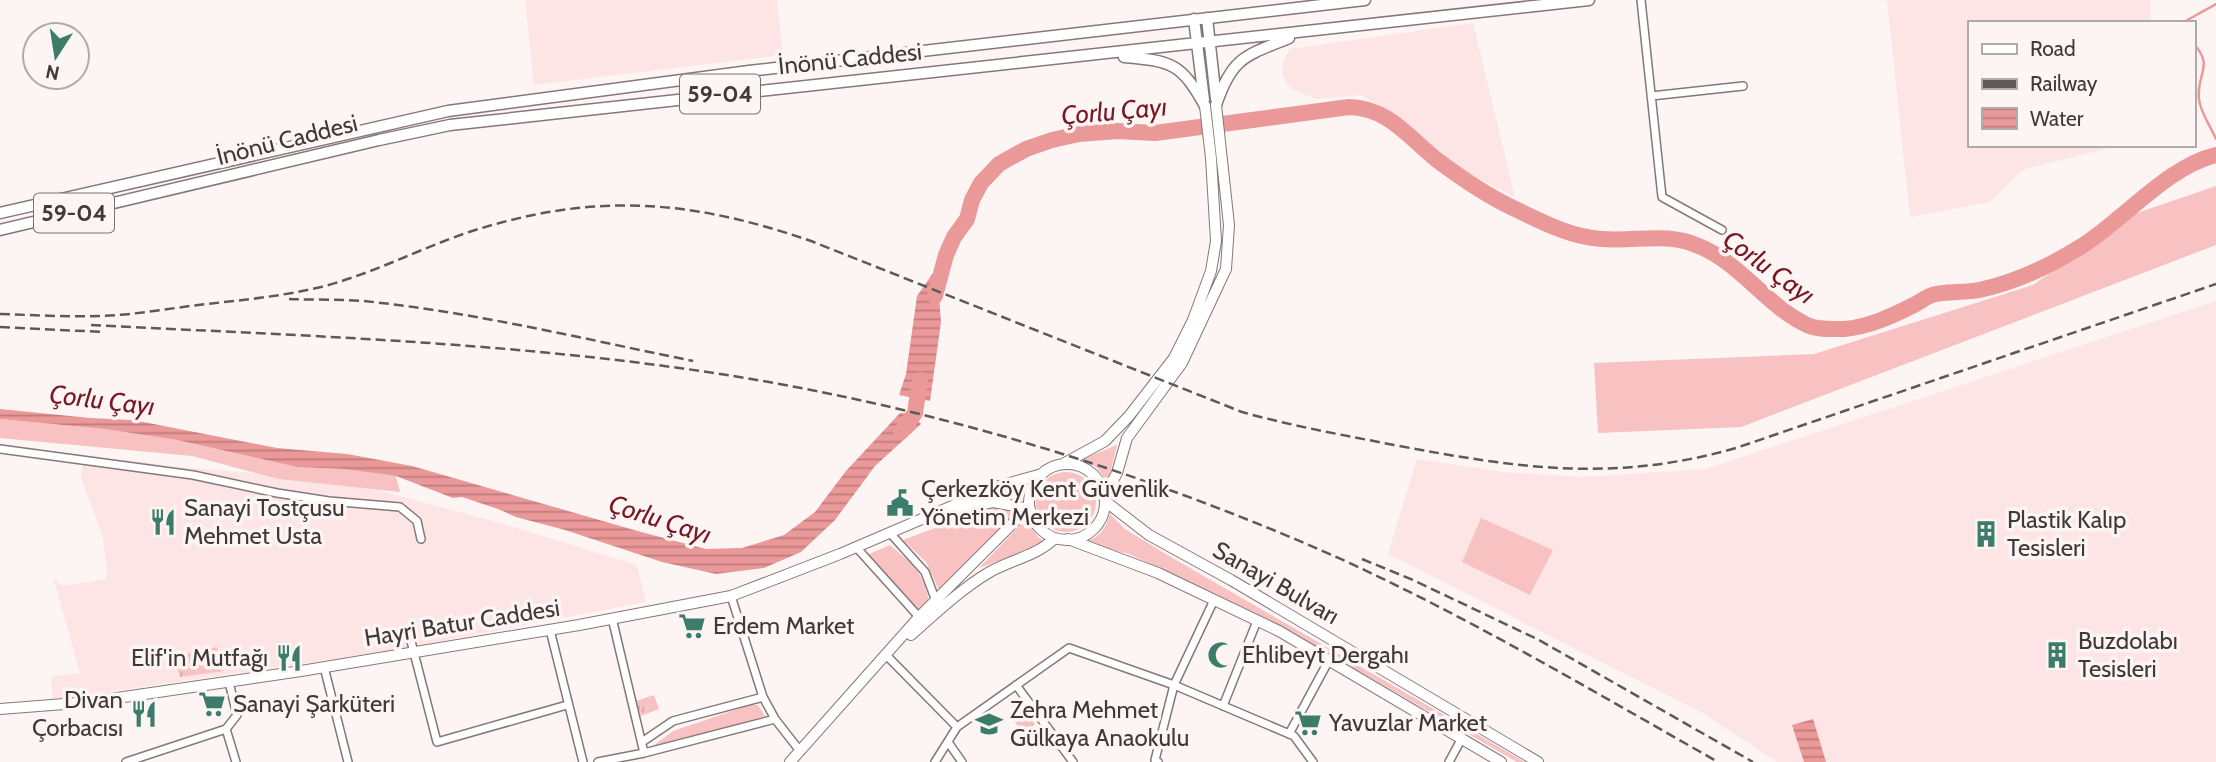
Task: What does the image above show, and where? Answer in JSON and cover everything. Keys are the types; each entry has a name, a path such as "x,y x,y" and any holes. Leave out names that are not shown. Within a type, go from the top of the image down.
{"main road":[{"name":"İnönü Caddesi","path":"0,213 376,125 448,111 749,71 1365,0"},
{"name":"İnönü Caddesi","path":"0,230 450,125 1589,0"},
{"path":"1207,18 1216,158 1229,225 1226,269 1182,363 1127,438 1097,524 1089,533 1078,538 1055,538 1037,525 1030,510 1030,493 1034,482 1051,467 1063,464 1105,441 1174,359 1211,271 1216,241 1216,158"},
{"path":"1194,19 1211,106"},
{"path":"1211,106 1234,66 1247,55 1300,33"},
{"path":"1097,55 1161,60 1181,70 1211,106"},
{"path":"143,181 147,195"},
{"path":"1063,464 1087,470 1096,478 1104,499"},
{"name":"Hayri Batur Caddesi","path":"0,709 90,702 229,682 324,667 413,647 550,630 731,596 856,547 999,486 1042,474"},
{"name":"Sanayi Bulvarı","path":"1104,499 1149,535 1231,580 1538,762"},
{"name":"Hayri Batur Caddesi","path":"916,521 972,505 993,502 1030,510"},
{"path":"795,759 919,617 1017,519 1030,510"},
{"path":"887,656 965,589 989,572 1046,547 1055,538"},
{"name":"Sanayi Bulvarı","path":"1068,540 1158,573 1257,621 1329,660 1501,762"}],"street":[{"path":"1641,0 1661,197 1722,230"},
{"path":"1651,96 1743,86"},
{"path":"0,449 193,475 329,501 400,507 417,521 421,539"},
{"path":"890,533 925,572 936,601"},
{"path":"856,547 919,617"},
{"path":"731,596 763,697 795,759"},
{"path":"1155,761 1174,685 1214,600"},
{"path":"612,618 645,753"},
{"path":"1223,706 1257,621"},
{"path":"550,630 583,762"},
{"path":"413,647 437,742 567,705"},
{"path":"935,762 957,727 1069,648 1174,685 1294,736 1312,762"},
{"path":"887,656 957,727"},
{"path":"1289,734 1329,660"},
{"path":"324,667 348,762"},
{"path":"126,762 226,729 237,715 229,682"},
{"path":"1016,685 1073,762"},
{"path":"642,743 673,721 763,697"},
{"path":"598,762 645,753 775,719"},
{"path":"226,729 236,762"},
{"path":"1449,762 1462,738"},
{"path":"948,743 962,762"}],"shaded area":[{"path":"525,0 777,0 783,55 534,85"},
{"path":"1887,0 2150,0 2151,21 1968,21 1968,147 2114,147 2022,170 1990,202 1910,217"},
{"path":"1473,23 1515,197 1413,144 1381,106 1361,95 1316,99 1293,90 1283,75 1283,62 1290,49"},
{"path":"2216,301 2216,762 1777,762 1703,713 1388,554 1417,459 1504,472 1582,477 1706,469"},
{"path":"83,455 180,467 344,481 500,523 637,565 646,602 394,650 53,700 51,676 80,673 53,577 62,586 106,579 107,573 103,537 81,478"}],"green space":[{"path":"2216,186 2216,245 1741,427 1598,433 1594,363 1814,354 2033,285 2134,214"},
{"path":"0,419 105,429 177,440 297,467 344,469 396,476 400,492 279,479 192,456 0,438"},
{"path":"1117,445 1108,482 1096,467 1083,459"},
{"path":"1066,472 1087,481 1096,502 1087,523 1066,532 1045,523 1036,502 1045,481"},
{"path":"1027,482 1021,503 996,494"},
{"path":"999,507 1012,511 1013,516 939,590 926,562 903,540 989,508"},
{"path":"1110,514 1125,529 1164,553 1525,762 1517,762 1229,601 1129,554 1082,542 1093,539 1100,533"},
{"path":"1481,518 1553,550 1530,595 1462,562"},
{"path":"1025,520 1046,543 979,568"},
{"path":"890,545 911,563 920,575 929,601 919,610 867,555"},
{"path":"217,647 223,671 180,677 174,657"},
{"path":"654,695 659,709 641,716 636,701"},
{"path":"750,705 758,705 765,716 654,748 653,746 673,731"},
{"path":"1026,712 1035,724 1023,733 1014,721"}],"water":[{"path":"933,273 941,277 938,281 941,322 930,401 899,395 906,374 917,296"},
{"path":"0,409 133,420 277,448 347,454 412,466 706,549 742,548 784,535 815,512 846,471 900,413 912,414 921,424 875,466 835,520 801,552 764,568 716,574 662,562 516,517 462,497 453,498 396,476 344,469 297,467 177,440 105,429 0,419"},
{"path":"1813,719 1826,762 1804,762 1792,725"}],"waterway":[{"path":"2186,21 2216,4"},
{"path":"2195,46 2204,64 2199,90 2200,104 2216,139"},
{"name":"Çorlu Çayı","path":"935,296 946,255 954,237 967,219 972,200 981,183 999,164 1026,149 1079,134 1117,131 1155,133 1349,107 1376,112 1397,125 1437,160 1503,203 1567,232 1590,238 1664,238 1701,247 1729,264 1793,317 1811,327 1830,329 1862,326 1889,317 1932,295 1979,290 2034,272 2085,244 2181,170 2216,155"},
{"name":"Çorlu Çayı","path":"901,432 915,413 920,380"}],"railway":[{"path":"0,314 113,315 278,295 340,282 469,232 514,219 600,206 682,209 724,216 811,241 1242,412 1337,434 1482,460 1565,468 1606,468 1648,466 1736,448 2216,284"},
{"path":"289,299 363,301 446,312 693,361"},
{"path":"91,325 412,342 653,364 810,390 962,425 1113,470 1187,496 1332,555 1479,628 1718,762"},
{"path":"0,327 103,332"},
{"path":"1362,559 1413,580 1539,640 1753,762"}],"place":[{"name":"Çerkezköy Kent Güvenlik Yönetim Merkezi","path":"900,503"},
{"name":"Sanayi Tostçusu Mehmet Usta","path":"163,522"},
{"name":"Plastik Kalıp Tesisleri","path":"1986,534"},
{"name":"Erdem Market","path":"692,626"},
{"name":"Ehlibeyt Dergahı","path":"1221,655"},
{"name":"Buzdolabı Tesisleri","path":"2057,655"},
{"name":"Elif'in Mutfağı","path":"289,658"},
{"name":"Sanayi Şarküteri","path":"212,704"},
{"name":"Divan Çorbacısı","path":"144,714"},
{"name":"Yavuzlar Market","path":"1308,723"},
{"name":"Zehra Mehmet Gülkaya Anaokulu","path":"989,724"}]}
